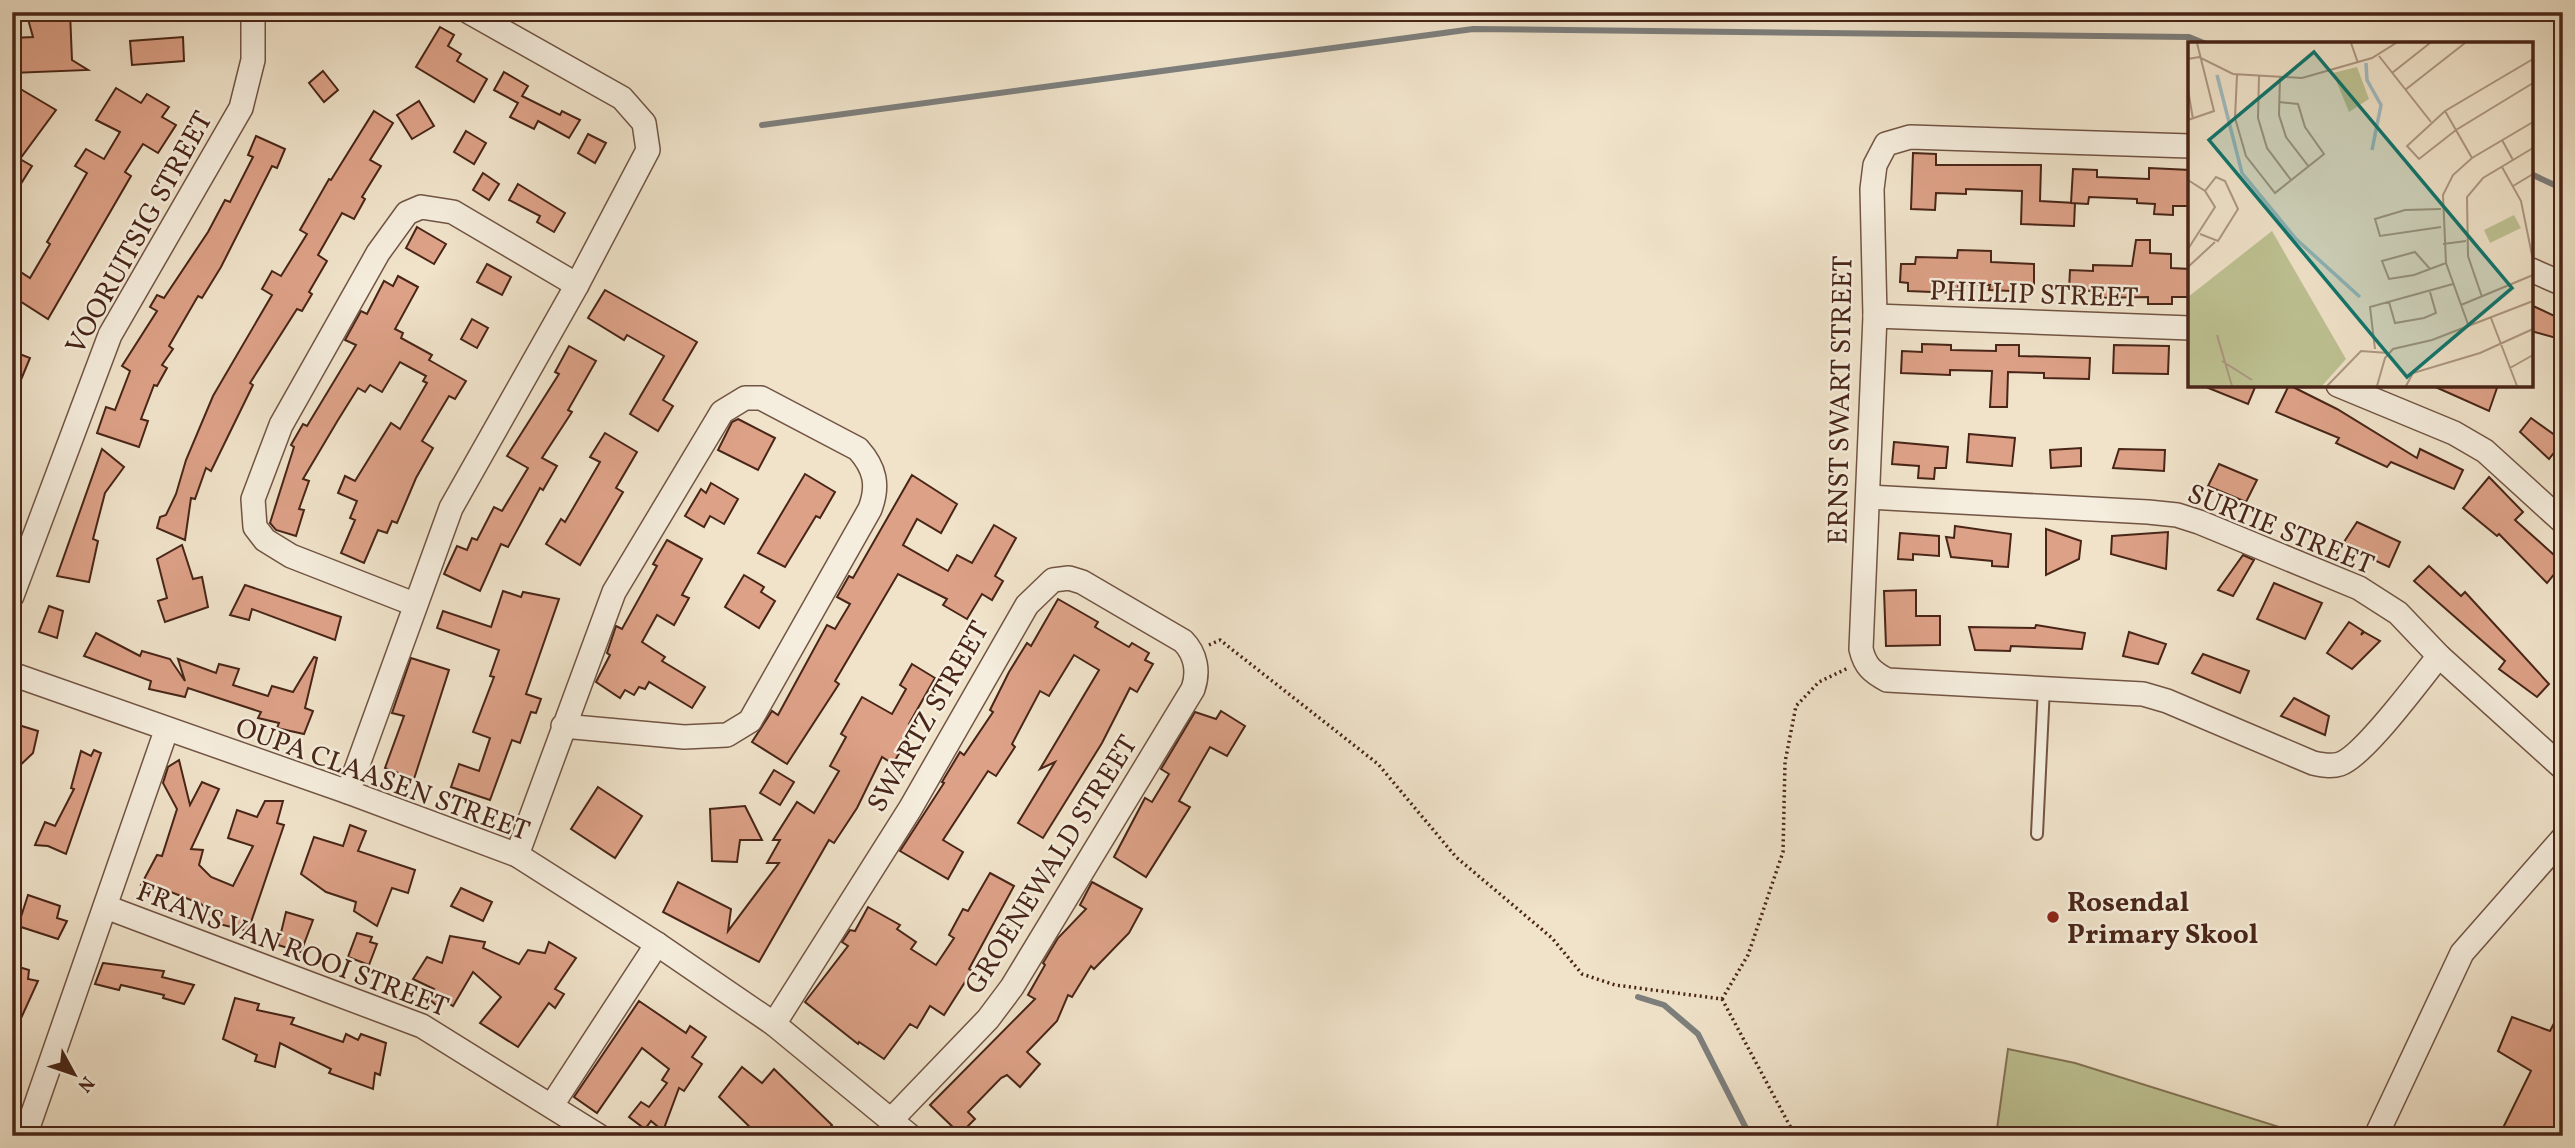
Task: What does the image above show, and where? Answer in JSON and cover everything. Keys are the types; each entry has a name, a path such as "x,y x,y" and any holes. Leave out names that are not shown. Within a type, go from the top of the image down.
{"street":[{"name":"VOORUITSIG STREET","path":"12,596 110,335 241,108 253,60 253,12"},
{"path":"348,792 451,508 646,160 649,138 644,123 622,99 469,12"},
{"name":"ERNST SWART STREET","path":"1864,660 1861,649 1875,316 1872,189 1875,165 1886,144 1910,137 2188,146"},
{"path":"414,604 291,556 265,540 255,527 253,499 281,425 378,253 407,213 421,207 453,212 578,285"},
{"path":"2533,271 2563,284"},
{"name":"PHILLIP STREET","path":"1875,316 2188,328"},
{"path":"2343,387 2454,433 2485,451 2563,522"},
{"path":"517,855 563,726 614,592 722,412 745,398 761,398 858,449 870,463 876,488 870,509 750,721 727,735 684,737 563,726"},
{"name":"SURTIE STREET","path":"1868,497 2177,515 2359,588 2398,613 2439,656 2563,768"},
{"name":"SWARTZ STREET","path":"774,1024 910,808 1009,632 1043,587 1054,580 1069,578 1082,582 1169,631 1192,653"},
{"name":"GROENEWALD STREET","path":"892,1119 988,1018 1012,987 1193,689 1197,679 1192,653"},
{"path":"1864,660 1868,668 1887,680 2143,694 2168,701 2313,763 2327,766 2339,765 2359,751 2439,656"},
{"name":"OUPA CLAASEN STREET","path":"12,674 166,731 348,792 517,855 657,944 774,1024 910,1136"},
{"path":"25,1136 166,731"},
{"path":"2376,1136 2462,953 2475,934 2563,838"},
{"name":"FRANS VAN ROOI STREET","path":"106,907 422,1026 599,1136"},
{"path":"552,1105 657,944"}],"lane":[{"path":"2037,834 2044,687"}],"path":[{"path":"1192,653 1220,640 1378,764 1456,857 1552,938 1582,974 1615,985 1722,999"},
{"path":"1722,999 1748,955 1783,852 1785,762 1796,706 1819,682 1864,660"},
{"path":"1722,999 1791,1128 1792,1136"}],"green space":[{"path":"2008,1049 2075,1063 2308,1136 1996,1136"}],"building":[{"path":"26,12 70,12 72,60 88,70 12,73 12,38 33,37"},
{"path":"440,27 454,35 448,46 461,54 457,61 487,79 474,102 416,67"},
{"path":"183,37 184,61 132,65 130,41"},
{"path":"323,71 338,90 324,102 309,83"},
{"path":"504,72 528,86 522,96 560,115 562,111 580,120 569,138 538,121 534,129 510,117 518,103 494,90"},
{"path":"12,84 56,110 20,159 32,166 12,198"},
{"path":"116,88 141,103 147,94 169,107 162,117 176,125 158,153 143,144 125,172 131,176 48,319 12,296 12,283 19,271 30,278 50,244 47,242 87,173 75,166 86,149 104,159 120,132 96,120"},
{"path":"419,101 434,126 412,139 397,115"},
{"path":"374,111 393,123 370,160 381,166 362,197 365,199 354,219 342,213 318,255 327,261 309,292 312,294 302,311 297,309 250,383 253,385 211,471 206,468 195,499 191,498 185,540 157,528 160,517 166,515 176,494 186,460 213,396 272,295 262,289 272,271 281,276 307,234 300,230 329,179 331,180"},
{"path":"466,131 486,143 474,164 454,152"},
{"path":"588,134 606,143 595,163 578,153"},
{"path":"256,136 285,149 277,168 272,166 221,267 202,298 198,296 169,346 173,349 162,365 167,368 157,386 154,385 141,419 148,421 139,447 97,433 106,407 115,410 130,371 122,366 157,311 150,307 157,295 164,298 208,232 225,200 230,202 253,157 248,155"},
{"path":"1913,153 1936,154 1936,165 2041,165 2040,201 2075,203 2074,226 2021,224 2022,191 1966,189 1966,194 1936,193 1935,210 1911,209"},
{"path":"2149,168 2188,170 2188,206 2173,206 2173,215 2154,214 2155,204 2137,203 2137,199 2089,197 2088,204 2071,203 2073,169 2097,170 2097,177 2149,179"},
{"path":"483,173 499,184 489,200 473,190"},
{"path":"518,184 565,213 554,232 537,222 540,216 509,200"},
{"path":"417,227 446,244 434,264 406,248"},
{"path":"2136,240 2150,240 2150,253 2171,254 2171,268 2188,269 2188,297 2172,297 2172,304 2148,304 2148,297 2092,298 2093,291 2069,290 2070,270 2093,271 2093,265 2132,266"},
{"path":"1958,250 1991,251 1991,262 2034,264 2034,285 2012,284 2011,291 1989,290 1990,285 1959,284 1956,293 1908,291 1908,283 1900,282 1901,264 1915,264 1916,257 1957,258"},
{"path":"487,264 511,277 502,295 477,282"},
{"path":"398,276 418,287 395,329 403,333 401,338 432,355 429,360 466,381 455,399 449,396 422,441 433,448 416,478 397,523 392,521 387,533 378,530 364,563 341,553 355,520 350,518 357,501 338,493 345,476 355,481 391,423 400,429 427,383 423,381 426,376 400,362 382,392 370,385 365,392 358,388 338,420 303,479 309,481 299,509 304,510 296,536 276,530 270,523 294,447 291,445 303,424 307,426 356,345 345,340 361,311 367,314 384,281 393,286"},
{"path":"605,290 697,342 663,400 673,406 658,431 630,414 664,356 627,335 624,340 588,318"},
{"path":"2533,306 2563,320 2560,339 2533,332"},
{"path":"472,319 488,328 477,348 461,339"},
{"path":"1922,344 1951,345 1951,350 1996,351 1996,345 2019,345 2019,356 2090,358 2089,379 2044,378 2044,373 2008,372 2007,407 1990,407 1992,371 1950,370 1950,375 1901,373 1902,351 1922,352"},
{"path":"2114,345 2169,346 2168,374 2113,373"},
{"path":"569,346 596,361 568,410 572,412 542,458 557,466 543,490 540,488 508,547 501,544 480,591 444,574 457,546 467,550 472,538 477,540 494,507 502,511 528,468 507,456 559,374 555,372"},
{"path":"12,351 30,358 13,399 12,399"},
{"path":"2206,387 2255,387 2248,404"},
{"path":"2288,387 2293,387 2337,409 2417,458 2420,449 2463,470 2454,489 2391,462 2387,467 2336,443 2339,438 2276,412"},
{"path":"2435,387 2497,387 2489,411"},
{"path":"2531,418 2563,441 2549,459 2520,432"},
{"path":"738,419 775,438 758,470 718,450 732,422"},
{"path":"605,433 637,452 616,488 623,492 580,565 546,544 561,519 565,522 600,462 590,457"},
{"path":"1969,434 2015,438 2012,466 1967,462"},
{"path":"1894,442 1948,447 1946,468 1935,468 1934,479 1918,478 1919,466 1892,464"},
{"path":"2081,448 2081,466 2051,468 2050,450"},
{"path":"102,449 124,467 105,493 93,539 98,541 89,582 57,576"},
{"path":"2119,449 2165,450 2164,471 2113,468"},
{"path":"2219,464 2257,480 2246,502 2208,486"},
{"path":"805,474 835,492 820,518 816,516 785,567 758,553"},
{"path":"912,475 957,504 941,533 917,519 903,545 948,571 957,555 972,563 994,525 1016,538 995,576 1003,581 992,600 982,594 967,619 943,605 947,599 898,574 835,681 839,684 787,764 752,742 772,711 778,715 827,625 835,629 850,604 837,597 849,576 853,578"},
{"path":"2489,477 2523,512 2515,520 2563,563 2547,583 2499,534 2497,536 2463,508"},
{"path":"711,483 738,499 724,524 710,516 704,527 685,516 701,489 706,493"},
{"path":"2357,522 2400,542 2389,567 2342,545"},
{"path":"1955,526 2011,534 2008,567 1992,566 1992,561 1951,557 1946,537 1954,538"},
{"path":"2046,529 2081,541 2079,559 2046,575"},
{"path":"2168,532 2166,569 2111,554 2112,536"},
{"path":"1900,533 1939,536 1939,556 1913,554 1913,560 1898,559"},
{"path":"667,540 702,559 682,595 689,598 674,625 657,615 642,642 665,657 662,661 705,687 692,708 649,682 645,689 639,687 634,695 625,690 620,698 596,682 610,655 607,653 616,626 622,629 657,566 653,564"},
{"path":"182,545 193,579 202,577 208,607 165,622 158,601 167,598 157,559"},
{"path":"2243,555 2254,560 2233,596 2218,590"},
{"path":"2429,566 2461,596 2465,592 2549,684 2537,697 2499,669 2505,661 2414,581"},
{"path":"744,575 764,587 761,592 775,601 759,628 725,607"},
{"path":"2274,583 2322,603 2305,639 2257,619"},
{"path":"245,585 341,617 335,640 252,609 249,620 230,615"},
{"path":"1916,590 1916,616 1940,616 1940,645 1886,646 1884,591"},
{"path":"503,591 521,597 523,592 559,599 526,694 541,699 536,713 531,712 520,743 512,740 490,800 451,787 459,764 479,771 490,738 473,732 494,677 490,676 499,650 437,628 443,611 491,627"},
{"path":"1058,599 1098,622 1095,627 1129,647 1132,643 1149,653 1145,660 1153,664 1137,692 1130,688 1102,743 1043,838 1018,823 1055,762 1040,769 1099,670 1074,655 1049,696 1040,691 1012,744 1015,747 996,776 988,771 943,840 963,852 948,879 900,851 944,783 942,782 960,752 964,755 993,712 990,710 1009,672 1027,643 1031,646"},
{"path":"49,606 63,611 57,638 39,632"},
{"path":"2349,622 2363,631 2361,635 2364,632 2380,641 2352,669 2327,653"},
{"path":"2036,625 2085,633 2082,649 2011,646 2010,651 1975,650 1969,627 2035,628"},
{"path":"2129,632 2166,644 2158,664 2123,656"},
{"path":"96,633 140,656 142,651 170,659 185,681 178,659 216,673 219,664 239,669 233,685 268,696 272,686 293,692 314,657 317,658 305,708 313,711 304,734 277,728 279,723 258,718 261,712 188,688 185,697 149,689 151,681 84,656"},
{"path":"2203,654 2249,671 2240,693 2192,673"},
{"path":"411,658 449,670 414,779 385,768 404,716 392,713"},
{"path":"912,664 935,678 909,724 914,727 893,764 882,757 857,808 834,843 829,840 759,962 663,912 678,882 731,909 728,931 779,863 767,863 780,840 773,840 797,802 814,813 839,771 830,766 846,737 841,734 862,697 892,714 906,689 900,685"},
{"path":"2294,698 2329,716 2325,735 2281,716"},
{"path":"1221,711 1245,726 1227,756 1210,747 1179,801 1190,807 1146,877 1114,857 1145,798 1152,802 1169,774 1161,769 1195,712 1216,719"},
{"path":"12,723 38,731 33,753 12,773"},
{"path":"94,750 101,753 66,854 48,846 35,845 45,822 55,826 74,789 71,788 81,751 91,756"},
{"path":"179,760 190,805 202,782 219,789 191,849 203,850 199,865 211,877 233,886 253,846 228,838 237,810 257,817 265,801 283,801 277,823 284,825 248,931 219,924 220,918 210,915 211,912 201,904 166,890 163,895 141,885 157,855 162,856 177,809 163,783 168,767"},
{"path":"774,770 794,782 780,805 760,793"},
{"path":"598,787 642,816 615,858 571,829"},
{"path":"745,806 762,840 740,840 737,862 712,861 710,809"},
{"path":"350,825 366,831 358,851 415,870 408,893 392,888 377,926 354,911 356,902 326,892 301,874 314,837 343,846"},
{"path":"990,873 1014,886 969,969 972,971 944,1015 930,1006 917,1028 910,1024 884,1059 859,1042 858,1044 805,1002 848,946 842,942 850,930 855,931 868,907 900,925 897,929 916,942 911,949 936,965 954,938 949,935 963,909 968,911"},
{"path":"1092,882 1142,909 1129,933 1094,969 1091,966 1072,997 1068,995 1057,1021 1027,1052 1040,1064 1020,1087 1007,1075 1001,1078 968,1112 975,1119 960,1134 930,1105 1035,999 1028,995 1045,965 1043,963 1058,938 1086,909 1080,905"},
{"path":"461,888 492,902 483,921 451,906"},
{"path":"28,895 60,906 57,918 67,921 58,939 18,926"},
{"path":"286,912 313,920 301,952 278,945"},
{"path":"357,933 372,937 370,942 377,944 369,965 348,957"},
{"path":"450,936 485,942 483,948 519,964 528,950 545,953 549,942 576,958 555,989 564,994 555,1008 549,1003 518,1047 480,1023 501,997 473,972 453,1006 445,1001 436,1005 428,998 434,989 413,979 427,957 442,963"},
{"path":"103,963 164,971 162,977 194,985 184,1004 163,998 164,995 121,985 119,990 95,984"},
{"path":"12,965 29,970 28,979 38,981 12,1038"},
{"path":"235,998 259,1004 257,1010 294,1018 291,1024 343,1042 346,1034 358,1040 361,1034 386,1043 380,1075 375,1073 373,1089 329,1073 331,1069 280,1043 275,1067 255,1061 257,1055 223,1039"},
{"path":"639,1001 686,1033 690,1026 706,1037 692,1057 702,1064 684,1091 679,1088 663,1131 651,1121 645,1129 629,1117 641,1102 649,1107 667,1083 662,1080 669,1069 642,1048 597,1113 574,1097"},
{"path":"2563,1006 2563,1119 2555,1136 2499,1136 2531,1071 2498,1051 2512,1017 2550,1031"},
{"path":"742,1067 762,1083 774,1069 832,1125 823,1136 759,1136 719,1097"}],"waterway":[{"path":"762,125 1473,29 2189,37 2201,42"},
{"path":"2533,175 2563,189"},
{"path":"1638,997 1664,1005 1698,1034 1750,1136"}],"place":[{"name":"Rosendal Primary Skool","path":"2053,917"}]}
